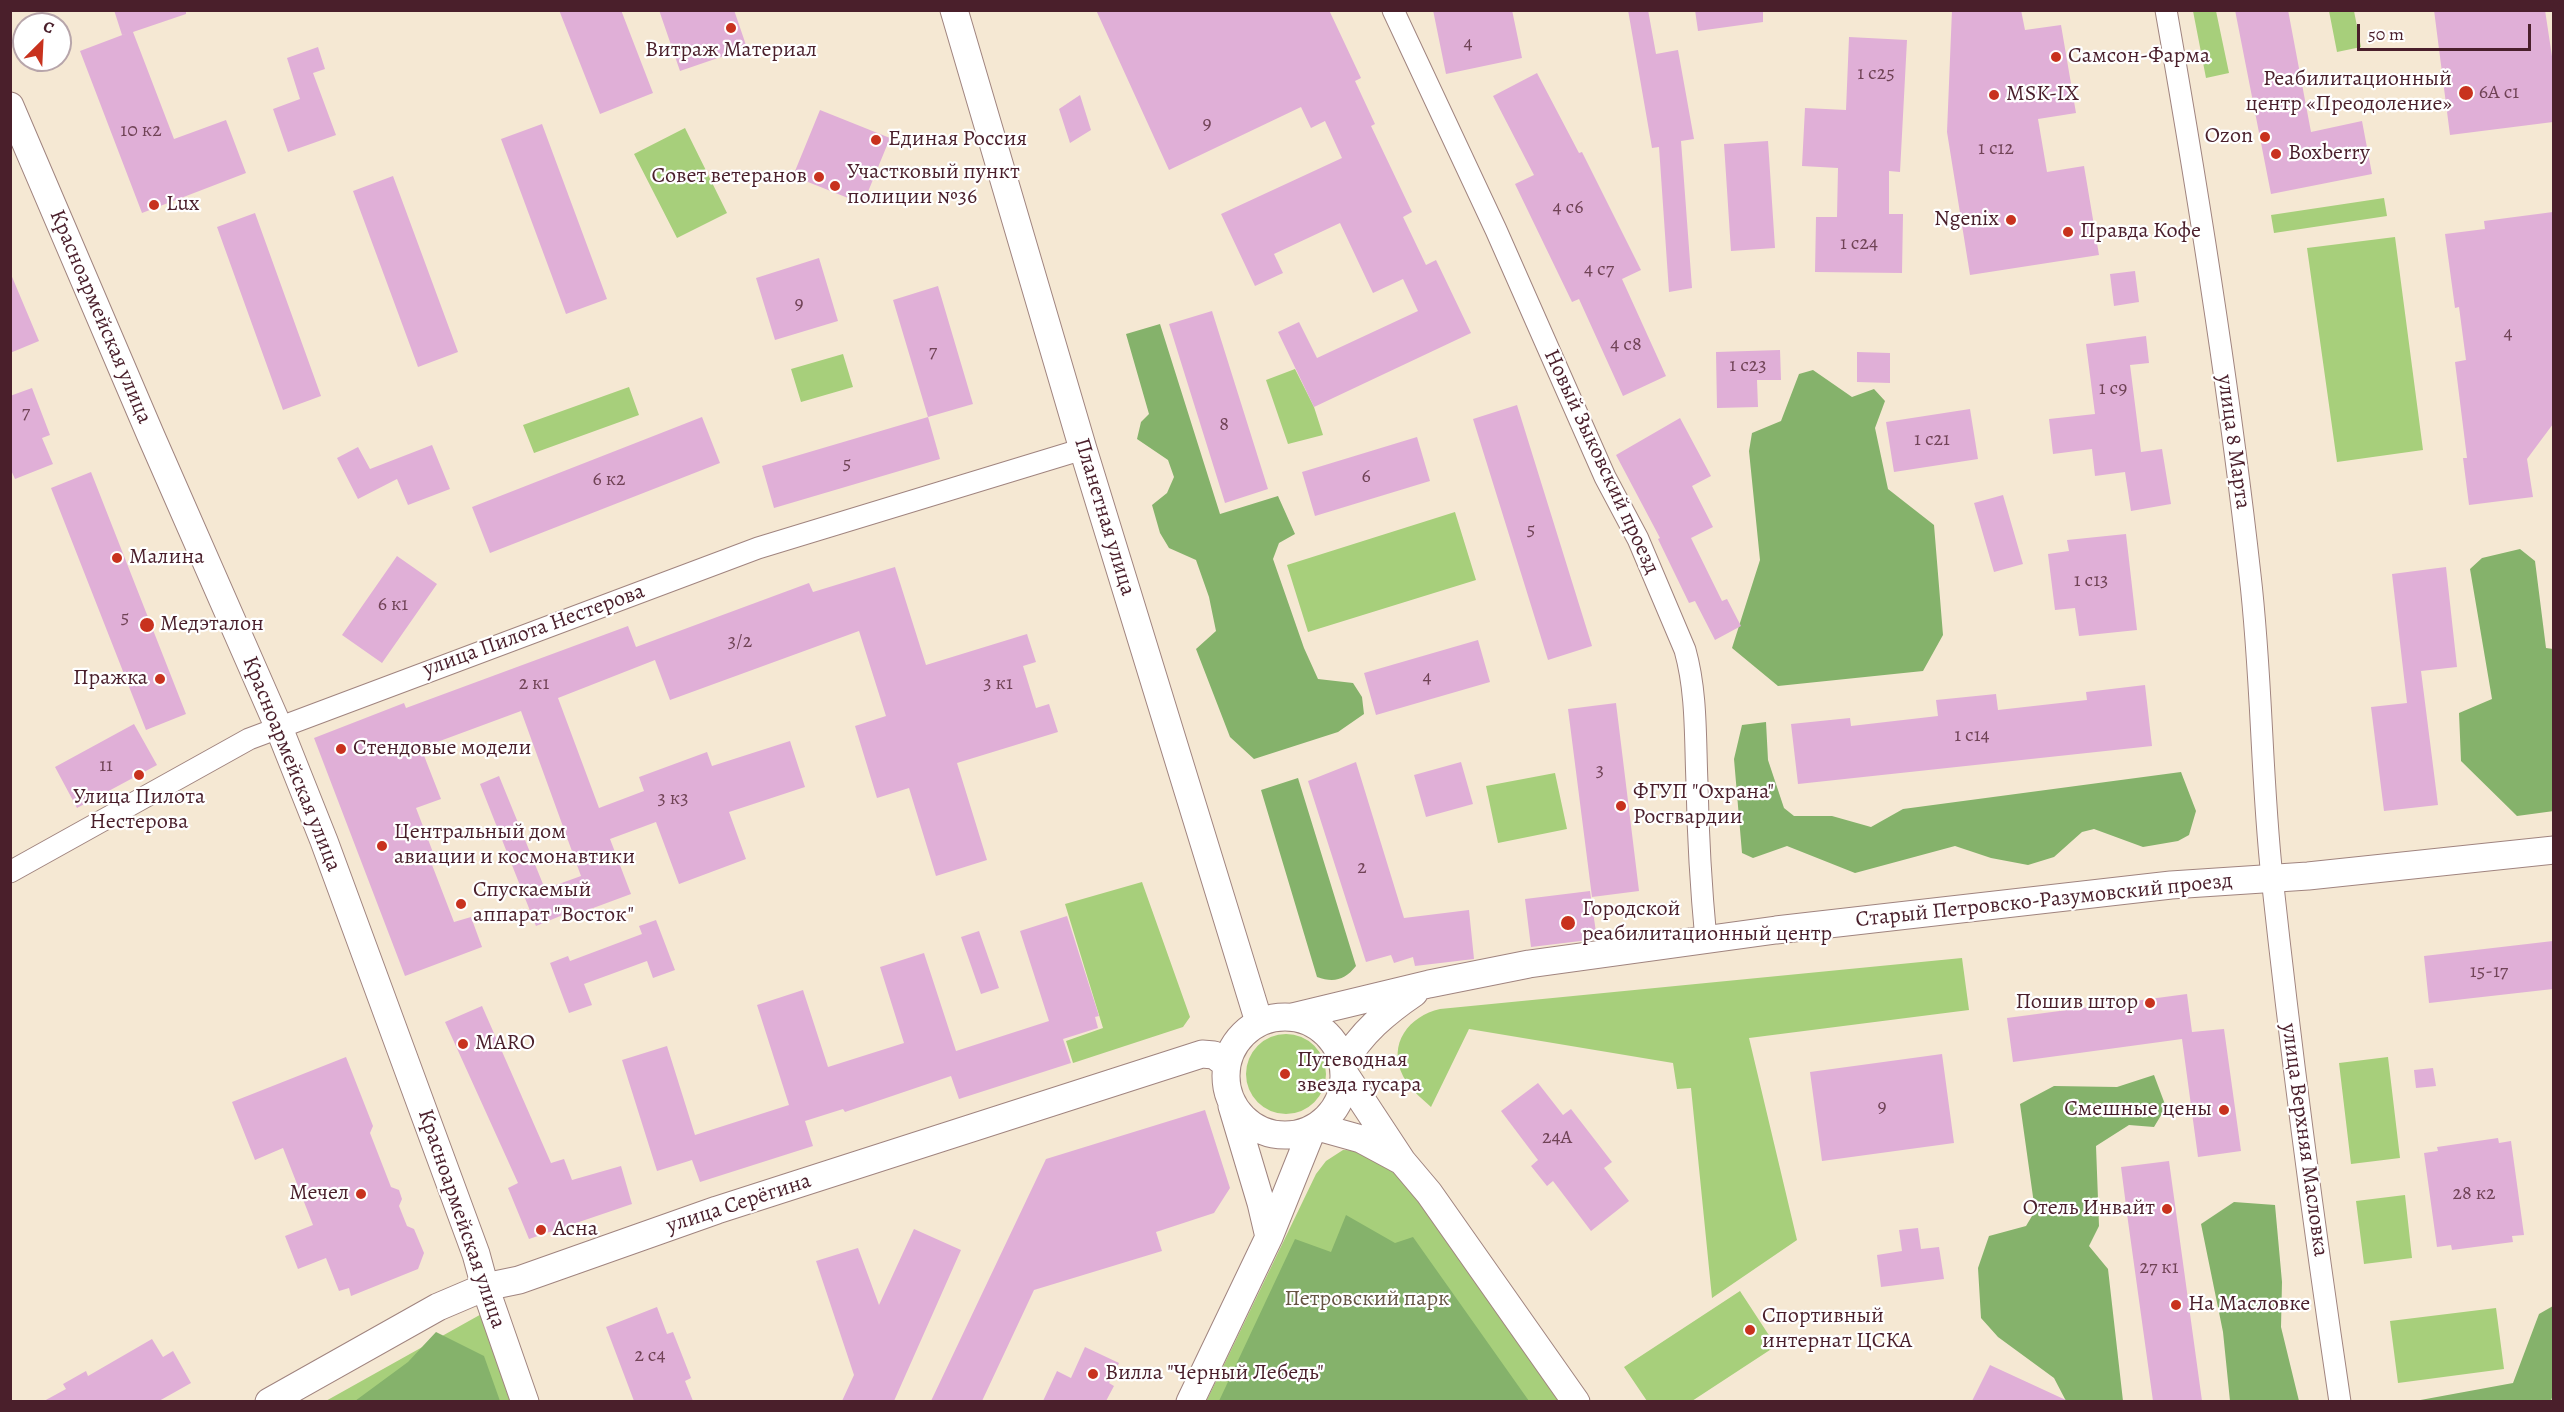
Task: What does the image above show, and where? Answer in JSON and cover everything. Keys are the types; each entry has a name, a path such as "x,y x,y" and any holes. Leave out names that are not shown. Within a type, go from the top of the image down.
{"street":[{"name":"Планетная улица","path":"954,10 1083,449 1259,1022"},
{"name":"Новый Зыковский проезд","path":"1393,10 1491,219 1605,477 1638,539 1685,650 1690,668 1695,711 1697,791 1707,940"},
{"name":"улица 8 Марта","path":"2166,10 2202,219 2249,566 2262,710 2272,878"},
{"name":"Красноармейская улица","path":"10,106 279,728 476,1254 485,1287 525,1401"},
{"name":"улица Пилота Нестерова","path":"10,872 249,739 758,548 1083,449"},
{"name":"Старый Петровско-Разумовский проезд","path":"1292,1017 1429,984 1529,964 1707,940 2170,885 2272,878 2553,850"},
{"name":"улица Верхняя Масловка","path":"2272,878 2308,1185 2340,1401"},
{"name":"Старый Петровско-Разумовский проезд","path":"1344,1068 1365,1033 1391,1008 1429,984"},
{"path":"1269,1237 1262,1203 1225,1084 1226,1064 1232,1047 1244,1033 1259,1022 1275,1017 1292,1017 1312,1023 1338,1048 1344,1068 1402,1161 1429,1193 1576,1401"},
{"name":"улица Серёгина","path":"269,1401 438,1307 485,1287 519,1280 717,1210 1202,1054 1214,1055 1226,1064"},
{"path":"1230,1102 1245,1121 1265,1133 1289,1136 1315,1128 1330,1116 1341,1096 1344,1068"},
{"path":"1315,1128 1361,1139 1402,1161"},
{"path":"1190,1401 1269,1237 1315,1128"}],"green space":[{"path":"2193,11 2216,11 2229,73 2206,78"},
{"path":"2329,11 2354,11 2361,47 2337,52"},
{"path":"685,128 727,213 677,238 634,154"},
{"path":"2384,198 2387,216 2274,233 2271,215"},
{"path":"2395,237 2423,450 2337,462 2307,248"},
{"path":"1160,324 1220,514 1278,496 1295,534 1279,543 1273,559 1304,648 1318,679 1353,683 1362,697 1364,714 1338,732 1254,759 1230,737 1196,649 1216,631 1209,597 1196,560 1169,548 1160,533 1152,505 1167,493 1174,477 1168,460 1137,439 1141,422 1149,414 1126,334"},
{"path":"843,354 853,387 801,402 791,369"},
{"path":"1295,369 1314,407 1323,435 1288,444 1266,380"},
{"path":"1813,370 1852,397 1874,389 1885,401 1875,428 1888,489 1934,525 1943,635 1923,671 1778,686 1732,648 1760,560 1749,451 1752,433 1781,421 1799,374"},
{"path":"629,387 639,415 534,453 523,425"},
{"path":"1455,512 1476,580 1308,632 1287,565"},
{"path":"2520,549 2535,561 2546,648 2553,649 2554,811 2517,816 2461,761 2459,713 2492,699 2470,569 2482,558"},
{"path":"1766,722 1768,760 1784,808 1794,816 1832,816 1871,827 1903,809 2181,772 2196,811 2189,835 2178,841 2143,847 2094,829 2082,832 2054,857 2028,865 1991,858 1955,846 1855,873 1787,846 1753,858 1742,853 1734,759 1742,725"},
{"path":"1555,773 1567,829 1498,843 1486,786"},
{"path":"1298,778 1356,966 1348,974 1334,980 1317,977 1261,790"},
{"path":"1142,882 1190,1017 1183,1027 1073,1063 1066,1041 1103,1028 1065,904"},
{"path":"1962,958 1969,1010 1749,1038 1797,1240 1712,1298 1691,1088 1677,1089 1673,1063 1469,1029 1431,1107 1408,1085 1399,1064 1398,1053 1404,1033 1419,1018 1440,1009"},
{"path":"1286,1034 1301,1037 1314,1046 1323,1059 1326,1074 1323,1089 1314,1102 1301,1111 1286,1114 1271,1111 1258,1102 1249,1089 1246,1074 1249,1059 1258,1046 1271,1037"},
{"path":"2388,1057 2400,1158 2351,1164 2339,1063"},
{"path":"2154,1075 2166,1107 2154,1127 2129,1125 2096,1146 2099,1226 2089,1246 2108,1269 2123,1401 2066,1401 2054,1378 1998,1337 1981,1318 1978,1268 1989,1236 2026,1226 2035,1211 2020,1104 2054,1086 2117,1087"},
{"name":"Петровский парк","path":"1343,1150 1366,1153 1382,1160 1413,1188 1561,1402 1206,1402 1316,1174 1326,1161"},
{"path":"2405,1195 2412,1258 2364,1264 2356,1201"},
{"path":"2234,1202 2275,1205 2282,1282 2281,1327 2299,1401 2230,1401 2223,1332 2201,1224"},
{"name":"Петровский парк","path":"1346,1215 1395,1243 1413,1237 1529,1401 1219,1401 1295,1239 1331,1252"},
{"path":"1740,1291 1776,1346 1692,1401 1647,1401 1624,1367"},
{"path":"2553,1306 2554,1391 2551,1401 2415,1401 2513,1383 2539,1314"},
{"path":"2496,1308 2504,1369 2398,1383 2390,1321"},
{"path":"485,1312 516,1402 324,1402"},
{"path":"436,1332 484,1356 500,1401 355,1401 408,1362"}],"building":[{"path":"114,10 186,10 186,14 133,32 174,139 226,120 246,173 142,213 80,51 125,34 122,35"},
{"path":"559,10 621,10 653,93 600,114"},
{"path":"659,10 734,10 747,48 680,71"},
{"path":"1096,10 1329,10 1361,78 1355,81 1375,124 1371,126 1412,212 1403,217 1426,265 1436,260 1471,333 1314,407 1278,332 1299,322 1317,358 1418,311 1403,279 1373,293 1340,223 1274,254 1283,273 1255,286 1221,214 1342,158 1325,121 1311,128 1301,107 1169,170"},
{"path":"1433,10 1512,10 1522,58 1446,74"},
{"path":"1628,10 1648,10 1656,54 1678,50 1694,139 1681,141 1692,288 1669,292 1659,147 1652,148"},
{"path":"1695,10 1763,10 1763,22 1698,31"},
{"path":"1952,10 2021,10 2025,30 2061,25 2076,113 2038,119 2047,172 2084,166 2099,255 1970,275 1947,132"},
{"path":"2235,10 2288,10 2311,132 2362,121 2372,174 2271,194"},
{"path":"2434,10 2545,10 2553,63 2553,122 2450,135"},
{"path":"1849,37 1907,40 1900,172 1889,171 1889,214 1903,214 1902,273 1815,272 1816,217 1837,217 1838,168 1802,166 1805,108 1846,110"},
{"path":"318,47 325,69 313,73 336,135 288,152 273,109 300,99 287,58"},
{"path":"1537,73 1579,153 1582,152 1641,270 1622,279 1666,376 1623,396 1579,299 1572,302 1515,184 1534,175 1493,96"},
{"path":"1080,95 1091,130 1070,143 1059,109"},
{"path":"820,110 890,138 863,204 793,176"},
{"path":"542,124 607,299 566,314 501,139"},
{"path":"1768,141 1775,248 1731,251 1724,144"},
{"path":"393,176 458,352 418,367 353,191"},
{"path":"2553,212 2553,424 2527,459 2533,497 2469,505 2463,458 2467,458 2455,362 2466,360 2459,307 2455,308 2445,234 2485,229 2484,221"},
{"path":"255,213 321,396 283,410 217,227"},
{"path":"819,258 838,321 775,340 756,278"},
{"path":"2135,271 2139,302 2114,306 2110,274"},
{"path":"10,272 39,341 10,353"},
{"path":"938,286 973,404 928,417 893,300"},
{"path":"1212,311 1268,489 1225,503 1169,324"},
{"path":"2146,336 2149,363 2130,365 2141,452 2162,449 2171,504 2131,511 2125,472 2095,476 2092,449 2053,454 2049,419 2095,414 2086,344"},
{"path":"1780,350 1781,380 1757,380 1758,407 1717,408 1716,352"},
{"path":"1857,352 1890,353 1890,383 1857,382"},
{"path":"32,388 50,435 42,438 53,464 15,479 10,468 10,396"},
{"path":"1517,405 1592,646 1548,660 1473,419"},
{"path":"1970,409 1978,459 1894,472 1886,422"},
{"path":"702,417 720,463 490,553 472,507"},
{"path":"928,417 940,459 774,508 762,466"},
{"path":"1680,418 1711,476 1692,486 1713,527 1691,538 1722,601 1727,599 1741,626 1715,640 1695,601 1689,603 1658,539 1660,538 1616,455"},
{"path":"1417,437 1430,481 1315,516 1302,472"},
{"path":"432,445 450,489 408,505 397,479 358,499 337,458 358,447 370,469"},
{"path":"91,472 186,714 146,730 51,488"},
{"path":"2003,495 2023,564 1994,572 1974,503"},
{"path":"2126,534 2137,630 2079,636 2075,608 2055,610 2048,554 2069,551 2067,540"},
{"path":"397,556 437,584 382,663 342,635"},
{"path":"895,567 926,665 1027,634 1036,662 1023,666 1036,708 1049,704 1058,732 957,763 987,860 936,876 909,788 877,798 855,726 886,716 859,631 670,700 655,660 558,698 599,808 644,791 639,777 707,752 712,766 790,741 805,787 729,812 746,859 679,884 656,822 610,839 631,894 577,914 575,910 536,926 480,784 499,776 545,889 581,876 521,711 421,748 441,799 416,808 434,855 429,857 454,922 471,917 482,947 405,976 314,738 404,703 406,708 628,626 636,647 809,583 813,592"},
{"path":"2446,567 2457,667 2421,671 2438,805 2384,811 2371,707 2407,703 2392,574"},
{"path":"1478,640 1490,682 1376,715 1364,673"},
{"path":"2145,685 2152,746 1798,784 1791,724 1850,718 1851,726 1938,716 1936,700 1996,694 1998,710 2087,700 2086,692"},
{"path":"1616,703 1639,891 1592,897 1568,709"},
{"path":"134,724 157,765 77,808 55,767"},
{"path":"1356,762 1404,918 1469,910 1474,959 1415,966 1413,957 1394,963 1391,955 1366,962 1308,781"},
{"path":"1461,762 1473,804 1426,817 1414,775"},
{"path":"1590,891 1597,939 1531,947 1525,899"},
{"path":"1067,916 1099,1016 1095,1017 1098,1028 1063,1039 1071,1063 959,1099 951,1076 845,1112 843,1109 805,1121 813,1146 700,1182 692,1160 657,1171 622,1060 667,1046 695,1135 789,1105 757,1005 803,990 828,1067 904,1043 880,967 924,953 956,1051 1049,1021 1020,931"},
{"path":"656,920 675,970 653,978 647,961 584,984 592,1005 569,1013 550,963 568,956 570,961 642,934 639,926"},
{"path":"979,931 999,988 981,994 961,937"},
{"path":"2553,941 2553,989 2429,1003 2424,956"},
{"path":"2187,994 2192,1032 2224,1029 2241,1151 2198,1157 2182,1039 2013,1062 2007,1018"},
{"path":"482,1006 551,1163 564,1159 572,1180 621,1166 632,1204 529,1239 508,1188 518,1183 445,1022"},
{"path":"1942,1054 1954,1143 1822,1161 1810,1072"},
{"path":"346,1057 373,1126 370,1133 391,1187 399,1190 402,1199 399,1206 407,1226 414,1229 424,1253 418,1269 351,1296 349,1288 339,1291 326,1258 298,1269 285,1236 313,1225 283,1148 255,1160 232,1102"},
{"path":"2433,1068 2436,1086 2416,1088 2414,1070"},
{"path":"1538,1083 1563,1115 1571,1109 1612,1162 1604,1168 1629,1201 1591,1231 1553,1181 1547,1186 1531,1166 1538,1160 1501,1111"},
{"path":"1205,1110 1230,1188 1214,1213 1156,1232 1162,1251 1034,1290 982,1401 931,1401 1046,1159"},
{"path":"2498,1138 2499,1143 2511,1141 2524,1235 2512,1236 2513,1242 2452,1250 2451,1245 2437,1247 2424,1153 2438,1151 2437,1147"},
{"path":"2169,1161 2202,1401 2153,1401 2128,1221 2121,1167"},
{"path":"1918,1228 1921,1249 1939,1247 1944,1279 1881,1287 1877,1255 1902,1251 1899,1230"},
{"path":"914,1229 961,1250 894,1401 842,1401 854,1375 816,1261 858,1248 879,1305"},
{"path":"657,1307 667,1334 673,1332 691,1378 685,1381 693,1401 634,1401 606,1327"},
{"path":"152,1339 163,1357 173,1351 191,1383 159,1401 44,1401 66,1389 63,1384 86,1371 88,1376"},
{"name":"Вилла \"Черный Лебедь\"","path":"1085,1347 1119,1363 1109,1383 1114,1386 1106,1401 1043,1401 1057,1371 1071,1378"},
{"path":"1990,1365 2068,1401 1972,1401"}],"place":[{"name":"Витраж Материал","path":"731,28"},
{"name":"Самсон-Фарма","path":"2056,57"},
{"name":"Реабилитационный центр «Преодоление»","path":"2466,93"},
{"name":"MSK-IX","path":"1994,95"},
{"name":"Ozon","path":"2265,137"},
{"name":"Единая Россия","path":"876,140"},
{"name":"Boxberry","path":"2276,154"},
{"name":"Совет ветеранов","path":"819,177"},
{"name":"Участковый пункт полиции №36","path":"835,186"},
{"name":"Lux","path":"154,205"},
{"name":"Ngenix","path":"2011,220"},
{"name":"Правда Кофе","path":"2068,232"},
{"name":"Малина","path":"117,558"},
{"name":"Медэталон","path":"147,625"},
{"name":"Пражка","path":"160,679"},
{"name":"Стендовые модели","path":"341,749"},
{"name":"Улица Пилота Нестерова","path":"139,775"},
{"name":"ФГУП \"Охрана\" Росгвардии","path":"1621,806"},
{"name":"Центральный дом авиации и космонавтики","path":"382,846"},
{"name":"Спускаемый аппарат \"Восток\"","path":"461,904"},
{"name":"Городской реабилитационный центр","path":"1568,923"},
{"name":"Пошив штор","path":"2150,1003"},
{"name":"MARO","path":"463,1044"},
{"name":"Путеводная звезда гусара","path":"1285,1074"},
{"name":"Смешные цены","path":"2224,1110"},
{"name":"Мечел","path":"361,1194"},
{"name":"Отель Инвайт","path":"2167,1209"},
{"name":"Асна","path":"541,1230"},
{"name":"На Масловке","path":"2176,1305"},
{"name":"Спортивный интернат ЦСКА","path":"1750,1330"},
{"name":"Вилла \"Черный Лебедь\"","path":"1093,1374"}]}
